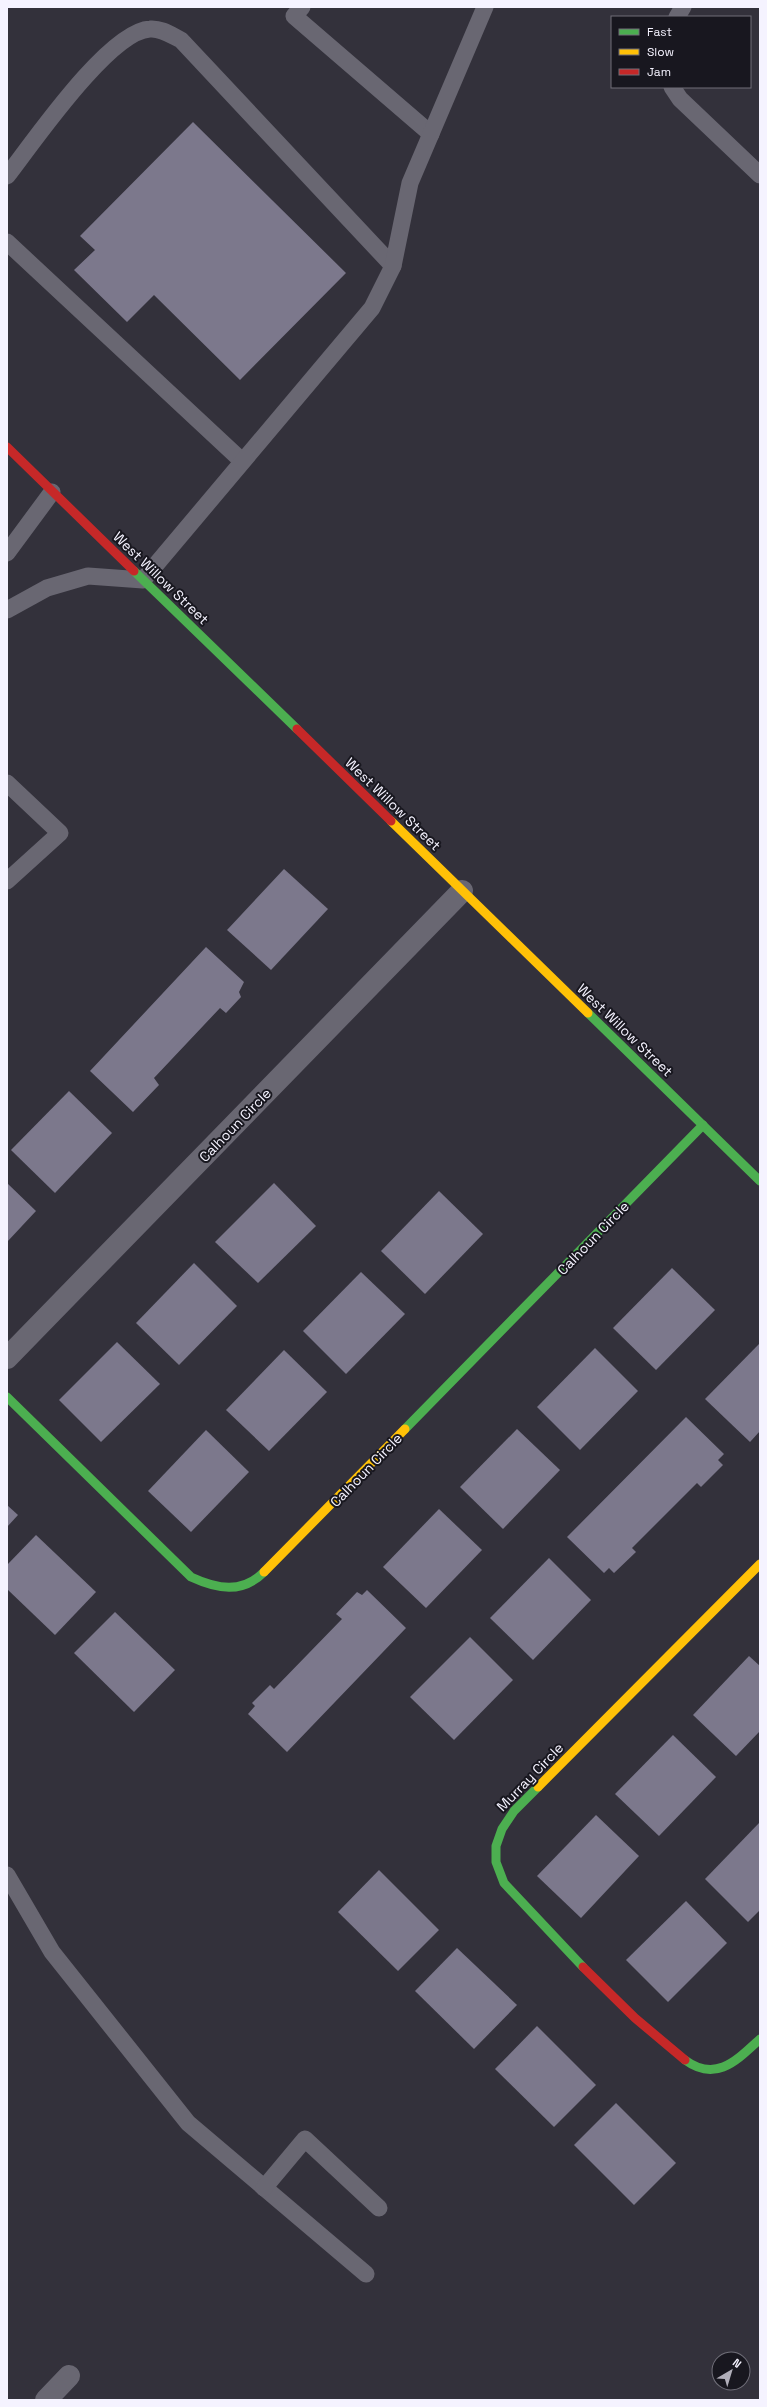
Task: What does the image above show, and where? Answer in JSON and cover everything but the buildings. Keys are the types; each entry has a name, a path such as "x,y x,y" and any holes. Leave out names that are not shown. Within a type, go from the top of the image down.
{"street":[{"name":"West Willow Street","path":"7,447 760,1181"},
{"name":"Calhoun Circle","path":"7,1358 462,891"},
{"name":"Calhoun Circle","path":"7,1397 191,1577 213,1587 235,1587 258,1578 320,1517 703,1125"},
{"name":"Murray Circle","path":"760,1564 514,1811 495,1842 493,1856 504,1883 628,2011 679,2058 705,2070 718,2069 730,2065 760,2039"},
{"path":"46,2400 69,2376"}],"lane":[{"path":"302,7 294,16 431,134"},
{"path":"7,610 47,588 88,576 143,580 372,308 393,266 410,183 485,7"},
{"path":"678,16 683,7"},
{"path":"7,176 77,86 104,56 124,40 148,29 161,30 181,40 393,266"},
{"path":"673,88 680,99 760,175"},
{"path":"7,242 242,461"},
{"path":"7,553 52,492"},
{"path":"7,783 60,832 7,881"},
{"path":"7,1875 52,1952 188,2123 366,2274"},
{"path":"264,2188 305,2139 379,2208"}],"traffic: fast":[{"path":"134,571 297,729"},
{"path":"588,1013 760,1181"},
{"path":"405,1429 703,1125"},
{"path":"7,1397 191,1577 210,1584 229,1587 247,1584 264,1572"},
{"path":"538,1787 514,1811 502,1829 496,1846 496,1862 504,1883 583,1967"},
{"path":"685,2060 696,2067 716,2069 726,2066 734,2061 760,2039"}],"traffic: slow":[{"path":"391,821 588,1013"},
{"path":"264,1572 405,1429"},
{"path":"538,1787 760,1564"}],"traffic: jam":[{"path":"7,447 134,571"},
{"path":"297,729 391,821"},
{"path":"583,1967 635,2018 685,2060"}]}
